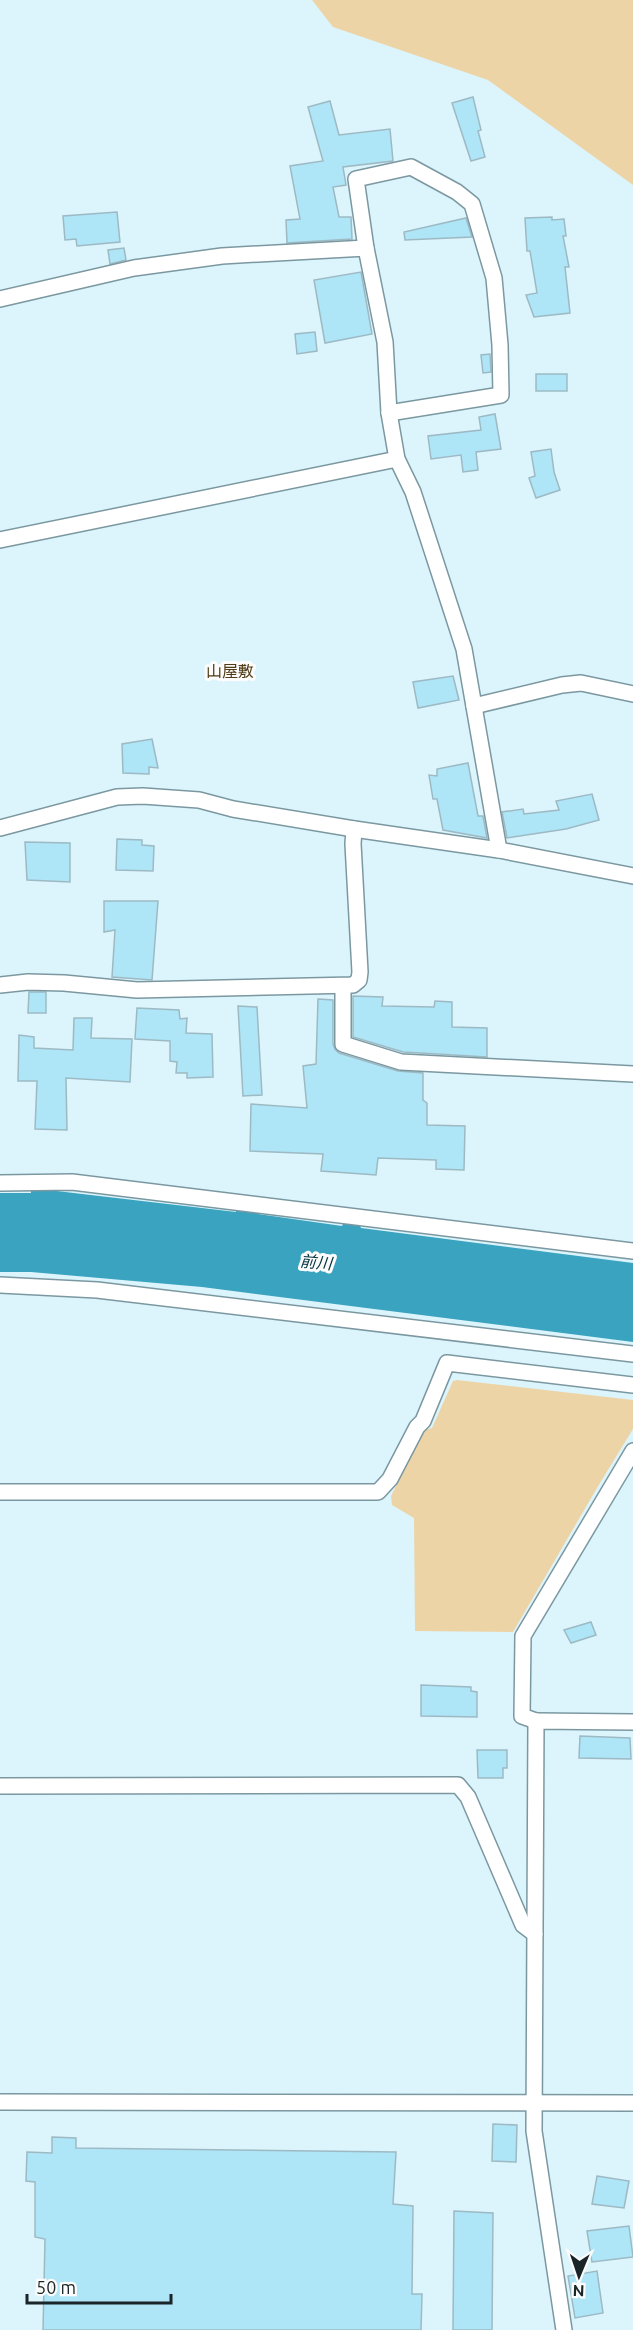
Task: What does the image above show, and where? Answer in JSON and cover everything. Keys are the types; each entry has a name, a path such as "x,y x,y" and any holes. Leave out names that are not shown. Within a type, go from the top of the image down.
{"street":[{"path":"389,413 501,395 500,345 494,278 472,204 457,192 411,167 356,179 366,248 386,342 389,413 397,459 413,492 464,649 499,850"},
{"path":"0,299 134,268 222,256 366,248"},
{"path":"0,540 397,459"},
{"path":"474,706 562,685 581,683 633,694"},
{"path":"0,828 117,797 143,796 198,800 233,809 499,850 633,876"},
{"path":"0,985 28,982 64,983 137,990 353,985 359,980 360,972 354,829"},
{"path":"343,987 342,1044 400,1062 633,1074"},
{"path":"0,1183 72,1182 633,1251"},
{"path":"0,1285 97,1290 633,1354"},
{"path":"0,1492 378,1492 390,1479 417,1427 423,1421 447,1363 633,1385"},
{"path":"633,1451 523,1635 522,1716 536,1721 633,1722"},
{"path":"536,1721 534,2131 564,2330"},
{"path":"0,1786 458,1785 468,1797 524,1924 535,1934"},
{"path":"0,2103 633,2103"}],"shaded area":[{"path":"312,0 633,0 633,185 488,80 333,27"},
{"path":"453,1381 633,1400 633,1429 513,1632 415,1631 414,1518 392,1505 391,1496 424,1430 432,1428"}],"water":[{"name":"前川","path":"31,1188 236,1212 236,1210 256,1210 258,1214 342,1226 344,1222 359,1223 361,1228 633,1263 633,1342 202,1287 31,1272 0,1272 0,1193 31,1193"}],"building":[{"path":"473,97 485,157 471,161 452,103"},
{"path":"330,101 339,135 390,129 393,161 343,167 346,185 333,187 339,217 351,217 352,239 287,243 286,220 300,219 290,166 323,161 308,107"},
{"path":"117,212 120,242 77,246 76,239 65,240 63,216"},
{"path":"552,217 552,220 564,219 566,236 563,236 569,267 565,267 570,313 534,317 526,295 537,293 530,251 527,251 525,218"},
{"path":"466,218 472,237 405,240 404,232"},
{"path":"124,248 126,260 110,264 108,250"},
{"path":"361,272 372,334 325,343 314,280"},
{"path":"315,332 317,351 297,354 295,334"},
{"path":"490,354 491,372 483,373 481,355"},
{"path":"536,374 567,374 567,391 536,391"},
{"path":"495,414 501,449 476,452 478,470 463,472 461,455 431,459 428,436 481,430 479,417"},
{"path":"551,449 554,472 560,490 536,498 529,478 535,476 531,452"},
{"path":"453,676 459,700 418,708 413,682"},
{"path":"152,739 158,768 149,767 149,774 123,773 122,744"},
{"path":"468,763 478,816 483,816 487,838 443,830 437,799 433,799 429,775 437,776 437,769"},
{"path":"592,794 599,820 566,829 507,838 502,812 523,809 524,814 559,810 556,801"},
{"path":"117,839 142,840 142,845 154,846 153,871 116,870"},
{"path":"25,842 70,843 70,882 27,880"},
{"path":"104,901 158,901 152,980 112,977 115,930 104,932"},
{"path":"29,992 46,992 46,1013 28,1013"},
{"path":"353,996 383,997 382,1006 434,1007 435,1001 452,1002 452,1027 487,1028 487,1057 403,1052 353,1037"},
{"path":"318,999 333,1000 333,1044 339,1053 398,1071 423,1073 423,1100 427,1103 427,1125 465,1126 464,1170 436,1169 436,1160 378,1158 376,1175 321,1171 323,1154 250,1151 251,1104 307,1108 303,1066 316,1064"},
{"path":"238,1006 257,1007 262,1095 243,1096"},
{"path":"137,1008 179,1010 180,1019 187,1018 186,1033 212,1034 213,1077 187,1078 187,1073 176,1073 177,1062 170,1061 170,1041 135,1039"},
{"path":"74,1018 92,1018 91,1038 132,1039 130,1082 66,1078 67,1130 35,1129 37,1081 18,1081 19,1035 34,1037 34,1048 73,1050"},
{"path":"591,1622 596,1635 571,1643 564,1630"},
{"path":"421,1685 471,1687 471,1691 477,1692 477,1717 421,1716"},
{"path":"580,1736 630,1738 631,1759 579,1758"},
{"path":"477,1750 507,1750 507,1768 503,1768 503,1778 478,1778"},
{"path":"493,2124 517,2125 516,2162 492,2161"},
{"path":"52,2137 76,2138 76,2148 396,2152 393,2204 413,2206 412,2294 422,2294 421,2330 43,2330 45,2239 35,2237 35,2182 26,2181 27,2152 52,2153"},
{"path":"597,2176 629,2181 624,2208 592,2204"},
{"path":"454,2211 493,2213 492,2330 453,2330"},
{"path":"629,2226 633,2257 592,2262 587,2231"},
{"path":"597,2271 603,2313 575,2318 568,2276"}],"district":[{"name":"山屋敷","path":"230,671"}]}
